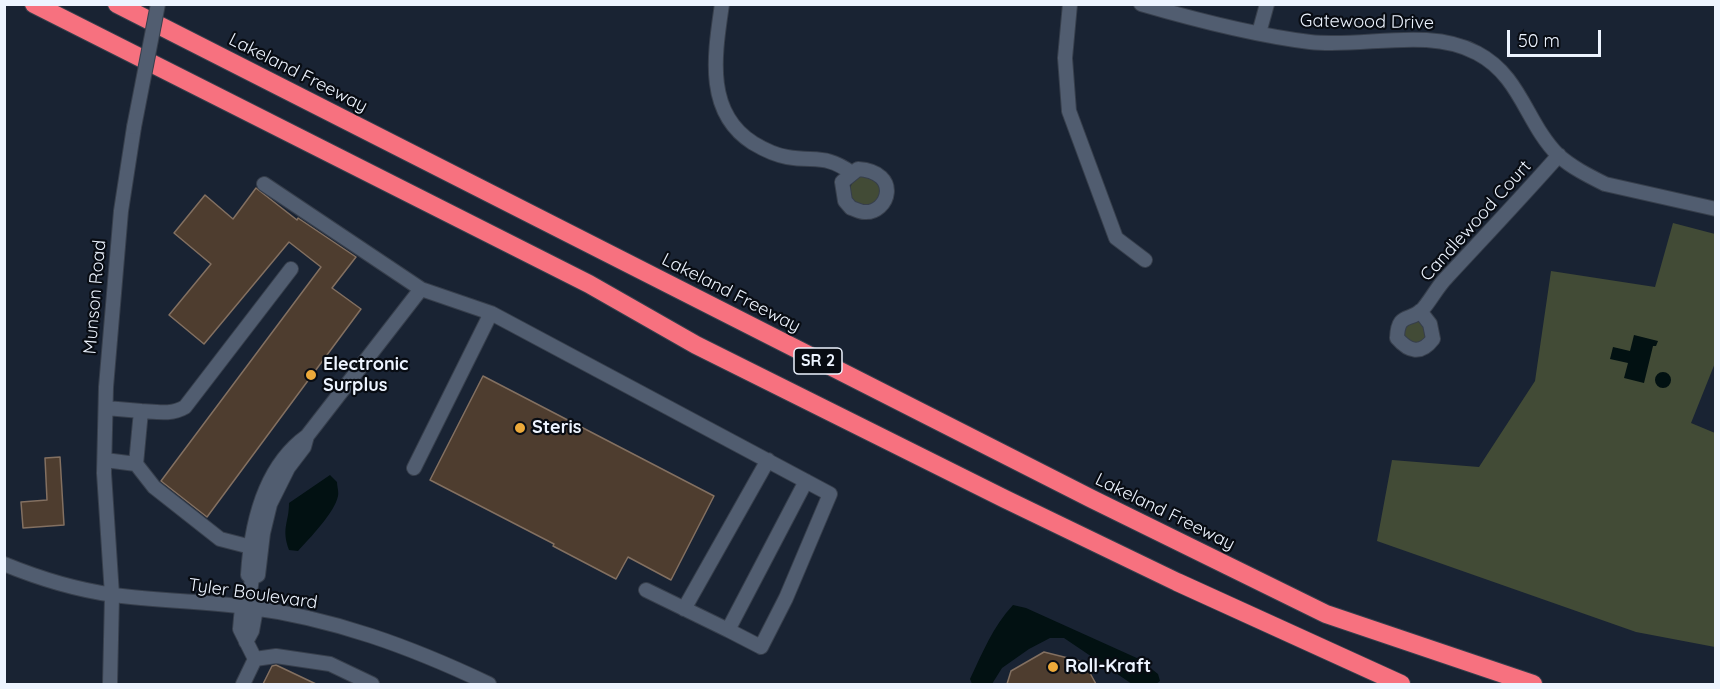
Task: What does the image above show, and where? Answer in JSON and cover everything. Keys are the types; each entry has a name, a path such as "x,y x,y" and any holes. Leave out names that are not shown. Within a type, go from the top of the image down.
{"highway":[{"name":"SR 2","path":"34,4 589,284 696,345 1005,499 1177,582 1401,684"},
{"name":"Lakeland Freeway","path":"117,4 1092,500 1315,609 1533,684"}],"street":[{"name":"Munson Road","path":"110,684 112,595 104,473 106,408 121,211 134,127 158,4"},
{"path":"722,4 715,62 716,84 720,102 734,126 764,150 785,157 824,159 837,163 852,173"},
{"path":"1070,4 1065,58 1069,111 1116,238 1145,260"},
{"name":"Gatewood Drive","path":"1141,4 1259,33 1312,42 1372,43 1437,40 1463,47 1481,55 1510,80 1534,122 1559,155 1589,176 1605,184 1715,205"},
{"path":"1259,33 1267,4"},
{"name":"Candlewood Court","path":"1420,311 1444,280 1559,155"},
{"path":"264,184 421,290 491,314 830,494 786,598 761,648 646,590"},
{"path":"106,408 170,412 185,407 291,269"},
{"path":"255,660 240,629 249,608 252,578 248,575 251,547 254,524 262,498 276,470 294,445 307,436 421,290"},
{"path":"414,468 491,314"},
{"path":"141,411 136,464 154,487 220,539 251,547"},
{"path":"252,578 258,575 263,533 270,504 288,468 304,447 307,436"},
{"path":"105,460 136,464"},
{"path":"684,609 768,460"},
{"path":"728,630 806,481"},
{"name":"Tyler Boulevard","path":"4,564 33,576 112,595 249,608 352,628 438,660 489,684"},
{"path":"255,660 276,656 330,664 372,684"},
{"path":"243,684 255,660"}],"green space":[{"path":"865,176 876,180 880,191 876,202 865,206 854,202 850,191 854,180"},
{"path":"1673,223 1715,234 1715,363 1691,423 1715,433 1715,647 1636,632 1377,541 1392,460 1479,467 1535,381 1551,271 1655,287"},
{"path":"1416,321 1423,324 1426,334 1424,343 1420,346 1403,338 1405,325"}],"shaded area":[{"path":"1634,335 1658,341 1656,346 1653,346 1644,383 1624,378 1628,363 1610,359 1613,347 1630,351"},
{"path":"1663,372 1669,374 1671,380 1669,386 1663,388 1657,386 1655,380 1657,374"},
{"path":"330,475 337,482 338,493 332,510 298,551 289,550 285,531 289,503"},
{"path":"1013,605 1026,608 1139,659 1158,674 1160,681 1156,684 1132,684 1064,638 1050,638 1029,649 1002,668 992,684 972,684 970,679 988,641"}],"building":[{"path":"256,188 297,220 298,218 356,257 332,288 361,309 207,517 161,481 321,267 289,242 204,344 169,315 211,264 174,233 205,195 233,219"},
{"name":"Steris","path":"483,376 714,496 671,580 628,557 616,579 430,480"},
{"path":"60,457 64,525 23,528 21,502 47,500 45,458"},
{"name":"Roll-Kraft","path":"1044,652 1084,662 1096,684 1007,684 1011,671"},
{"path":"276,665 316,684 263,684 272,666"}],"place":[{"name":"Electronic Surplus","path":"311,375"},
{"name":"Steris","path":"520,428"},
{"name":"Roll-Kraft","path":"1053,667"}]}
